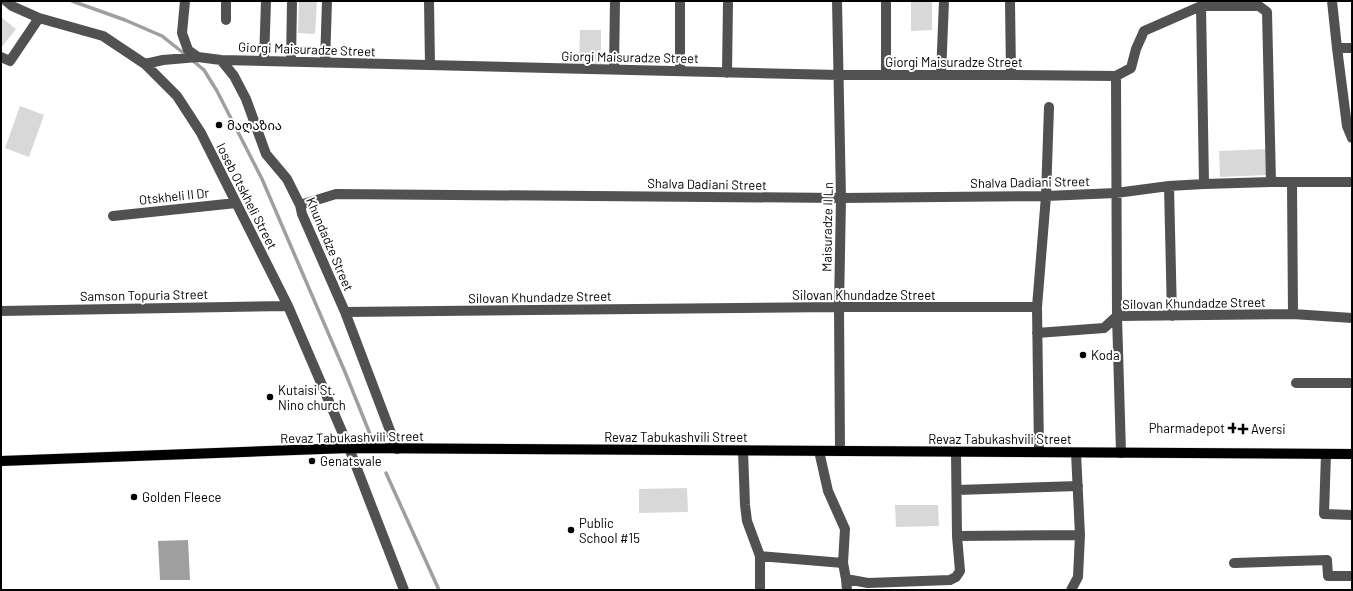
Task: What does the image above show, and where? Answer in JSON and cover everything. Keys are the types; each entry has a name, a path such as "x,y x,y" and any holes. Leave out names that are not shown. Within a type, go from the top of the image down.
{"main road":[{"name":"Revaz Tabukashvili Street","path":"1,461 349,448 1352,454"}],"street":[{"name":"Ioseb Otskheli Street","path":"6,1 12,6 39,18 103,36 145,64 177,96 201,133 288,306 349,448 404,590"},
{"path":"185,1 182,33 188,50 198,57"},
{"path":"226,1 226,20"},
{"path":"264,61 266,1"},
{"path":"291,62 292,1"},
{"path":"325,63 327,1"},
{"path":"429,1 430,65"},
{"path":"614,70 615,1"},
{"path":"680,1 680,71"},
{"path":"727,73 728,1"},
{"name":"Maisuradze II Ln","path":"837,1 841,198 839,307 840,451"},
{"path":"886,1 886,75"},
{"path":"941,75 944,1"},
{"path":"1010,1 1011,75"},
{"path":"1332,1 1336,48 1347,126 1352,138"},
{"path":"1201,6 1204,184"},
{"path":"1121,453 1117,316 1116,76 1131,68 1136,49 1144,31 1201,6 1259,6 1266,12 1271,182"},
{"path":"1,57 10,61 39,18"},
{"path":"1336,48 1352,48"},
{"name":"Giorgi Maisuradze Street","path":"145,64 163,60 198,57 221,60 727,73 1116,76"},
{"name":"Khundadze Street","path":"221,60 234,76 246,99 266,154 287,179 300,205 302,214 345,312 397,449"},
{"path":"1039,452 1037,307 1046,196 1049,107"},
{"name":"Shalva Dadiani Street","path":"300,205 336,194 841,198 1046,196 1116,193 1169,186 1204,184 1352,182"},
{"path":"1292,183 1293,314"},
{"path":"1169,186 1172,316"},
{"name":"Otskheli II Dr","path":"113,216 236,203"},
{"name":"Samson Topuria Street","path":"1,311 288,306"},
{"name":"Silovan Khundadze Street","path":"345,312 839,307 1037,307"},
{"name":"Silovan Khundadze Street","path":"1037,333 1104,328 1117,316 1293,314 1352,318"},
{"path":"1296,383 1352,383"},
{"path":"743,451 745,505 747,521 760,556 760,590"},
{"path":"819,451 828,491 845,529 843,562 847,590"},
{"path":"846,579 868,583 950,580 956,577 960,571 957,536 956,452"},
{"path":"1071,590 1078,577 1080,535 1076,453"},
{"path":"1326,454 1324,514 1352,515"},
{"path":"957,490 1078,486"},
{"path":"957,536 1080,535"},
{"path":"760,556 843,562"},
{"path":"1234,564 1327,560 1328,576 1352,576"}],"shaded area":[{"path":"299,1 317,1 315,34 298,33"},
{"path":"911,1 932,1 932,30 911,31"},
{"path":"1,17 16,29 1,48"},
{"path":"580,30 601,30 601,64 579,63"},
{"path":"20,106 44,115 29,157 5,148"},
{"path":"1267,149 1269,175 1220,177 1219,151"},
{"path":"687,488 688,512 639,513 639,489"},
{"path":"895,505 938,505 939,526 896,527"},
{"path":"188,540 190,580 160,580 158,541"}],"waterway":[{"path":"72,1 125,20 162,36 186,55"},
{"path":"192,60 204,70 217,91 262,179 345,372 372,439"},
{"path":"386,473 439,590"}],"place":[{"name":"მაღაზია","path":"219,125"},
{"name":"Koda","path":"1083,355"},
{"name":"Kutaisi St. Nino church","path":"270,397"},
{"name":"Pharmadepot","path":"1233,428"},
{"name":"Aversi","path":"1243,429"},
{"name":"Genatsvale","path":"312,461"},
{"name":"Golden Fleece","path":"134,497"},
{"name":"Public School #15","path":"571,530"}]}
